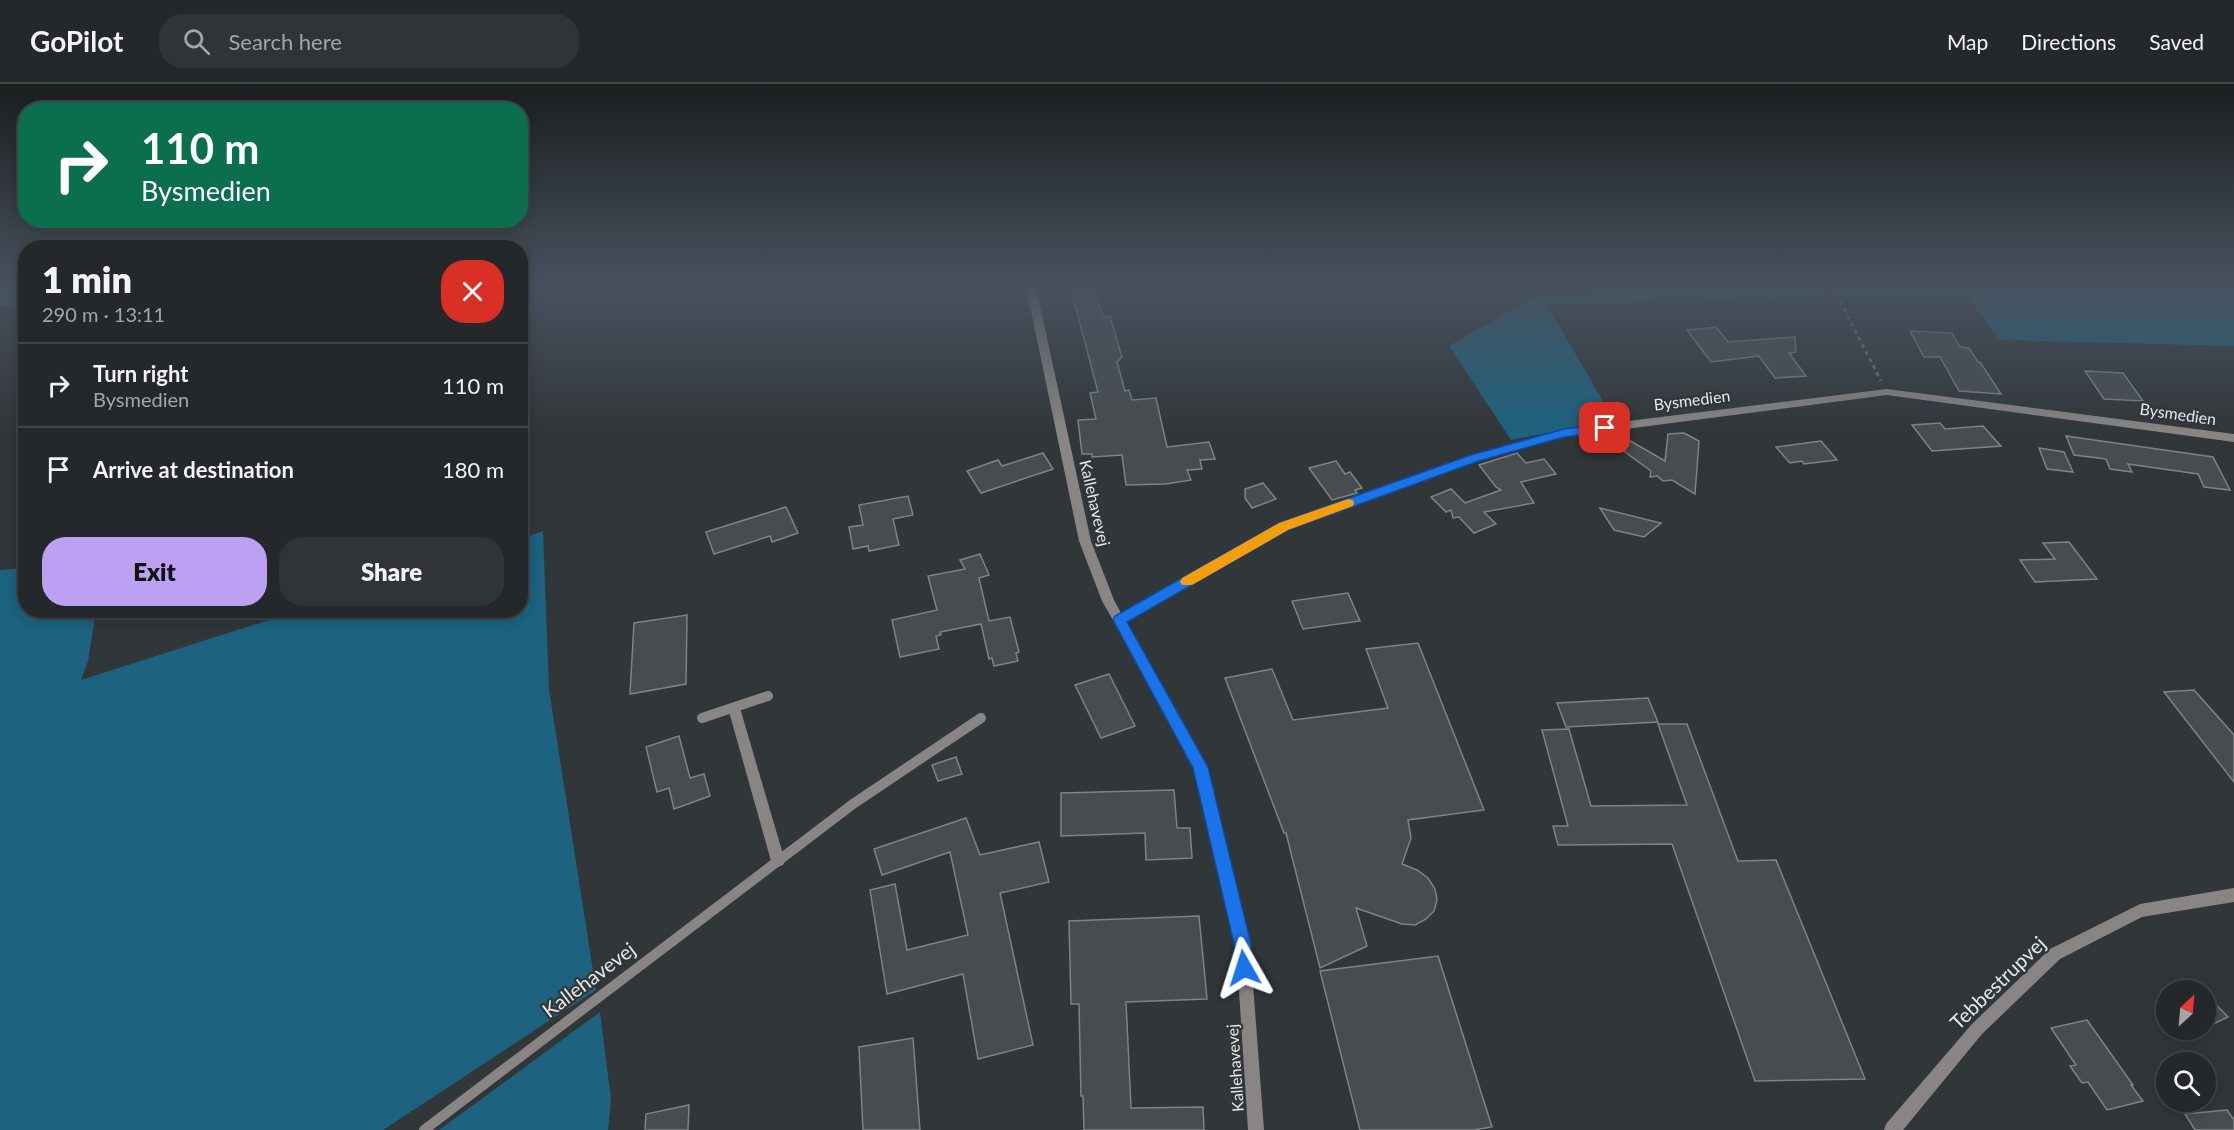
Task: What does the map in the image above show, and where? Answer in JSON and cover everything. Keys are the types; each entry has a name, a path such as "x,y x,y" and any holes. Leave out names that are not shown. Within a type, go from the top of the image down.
{"street":[{"name":"Kallehavevej","path":"1041,336 1085,541 1108,601 1200,767 1243,944 1256,1130"},
{"name":"Bysmedien","path":"1119,620 1283,526 1475,458 1564,433 1887,392 2234,438"},
{"path":"734,708 777,861"},
{"name":"Tebbestrupvej","path":"1892,1130 1977,1029 2055,954 2140,911 2234,895"}],"lane":[{"path":"702,718 768,696"},
{"name":"Kallehavevej","path":"424,1130 853,804 981,718"}],"path":[{"path":"1858,336 1887,392"}],"shaded area":[{"path":"1467,336 1565,336 1614,420 1511,440 1449,346"},
{"path":"1996,336 2234,336 2234,346 1999,340"},
{"path":"543,531 549,689 596,990 383,1130 0,1130 0,570 18,569 18,618 95,618 88,661 81,680 275,618 528,618 528,536"},
{"path":"600,1012 611,1099 608,1130 439,1130"}],"building":[{"path":"1083,336 1116,336 1122,357 1117,362 1125,391 1129,390 1132,400 1156,398 1167,447 1209,442 1215,459 1200,460 1202,469 1187,470 1191,480 1166,484 1126,485 1122,455 1092,457 1092,454 1082,454 1078,420 1096,419 1090,393 1098,392"},
{"path":"1691,336 1723,336 1728,342 1795,337 1796,352 1789,353 1806,376 1775,378 1759,356 1711,362"},
{"path":"1913,336 1954,336 1960,347 1969,348 2001,394 1959,391 1940,357 1924,357"},
{"path":"2085,371 2123,373 2143,401 2104,399"},
{"path":"1940,423 1945,429 1983,426 2001,446 1932,451 1912,425"},
{"path":"1684,433 1699,441 1695,494 1672,480 1663,481 1657,476 1650,477 1651,471 1621,449 1627,439 1665,461 1668,434"},
{"path":"2066,436 2213,457 2230,490 2204,487 2198,474 2128,464 2132,472 2110,469 2106,459 2074,455"},
{"path":"1821,441 1837,460 1804,464 1802,461 1790,463 1776,447"},
{"path":"2039,448 2064,452 2073,472 2047,469"},
{"path":"1043,453 1053,469 981,493 967,471 998,460 1002,466"},
{"path":"1517,453 1526,463 1544,459 1556,474 1521,482 1534,503 1484,512 1496,524 1474,533 1459,517 1453,518 1451,510 1446,512 1431,497 1451,489 1465,503 1501,490 1479,465"},
{"path":"1336,461 1345,474 1350,472 1362,488 1355,490 1357,493 1332,500 1309,468"},
{"path":"1263,483 1276,499 1252,508 1245,498 1245,489"},
{"path":"908,496 913,515 893,519 899,545 869,551 868,546 853,549 849,527 863,525 859,505"},
{"path":"786,507 798,533 772,542 770,536 714,554 706,532"},
{"path":"1600,508 1661,523 1644,537 1614,530"},
{"path":"2069,542 2097,579 2035,582 2020,560 2055,559 2043,543"},
{"path":"980,554 989,575 979,578 989,621 1010,617 1019,652 1016,653 1018,661 994,666 992,658 989,659 981,624 940,632 941,635 936,636 939,649 900,657 892,620 937,610 928,576 965,569 960,560"},
{"path":"1348,593 1360,621 1303,629 1292,601"},
{"path":"687,615 686,684 630,694 634,623"},
{"path":"1418,643 1484,810 1408,820 1411,838 1402,864 1417,870 1428,878 1435,889 1437,900 1434,911 1415,925 1402,924 1356,908 1367,946 1320,968 1286,833 1284,833 1225,678 1272,669 1293,720 1388,708 1366,649"},
{"path":"1109,674 1135,726 1101,738 1075,685"},
{"path":"2194,690 2234,735 2234,782 2164,692"},
{"path":"1648,698 1658,722 1566,727 1557,703"},
{"path":"1658,724 1687,724 1738,861 1776,860 1865,1079 1755,1081 1672,844 1558,845 1553,826 1568,826 1542,730 1569,729 1591,806 1687,805"},
{"path":"679,736 690,778 704,774 710,796 674,809 669,788 657,792 646,747"},
{"path":"956,757 962,774 938,781 932,765"},
{"path":"1174,790 1177,828 1190,828 1192,858 1146,860 1145,833 1061,836 1061,793"},
{"path":"966,818 980,855 1039,842 1049,882 1000,893 1033,1045 978,1059 963,974 887,994 870,890 895,884 907,950 968,935 950,852 882,875 874,849"},
{"path":"1199,916 1207,999 1126,1002 1131,1108 1203,1107 1204,1130 1084,1130 1079,1004 1071,1004 1069,921"},
{"path":"1438,956 1492,1127 1473,1130 1360,1130 1320,971"},
{"path":"2216,1004 2228,1017 2216,1023"},
{"path":"2087,1020 2143,1101 2107,1110 2088,1082 2082,1083 2070,1066 2076,1065 2051,1028"},
{"path":"913,1038 920,1130 863,1130 859,1047"},
{"path":"689,1105 688,1130 645,1130 646,1114"},
{"path":"2227,1110 2234,1120 2234,1130 2195,1130 2185,1114 2216,1112"}],"slow traffic":[{"path":"1187,582 1283,526 1348,503"}],"route":[{"path":"1244,968 1243,944 1200,767 1119,620 1283,526 1475,458 1564,433 1605,428"}]}
